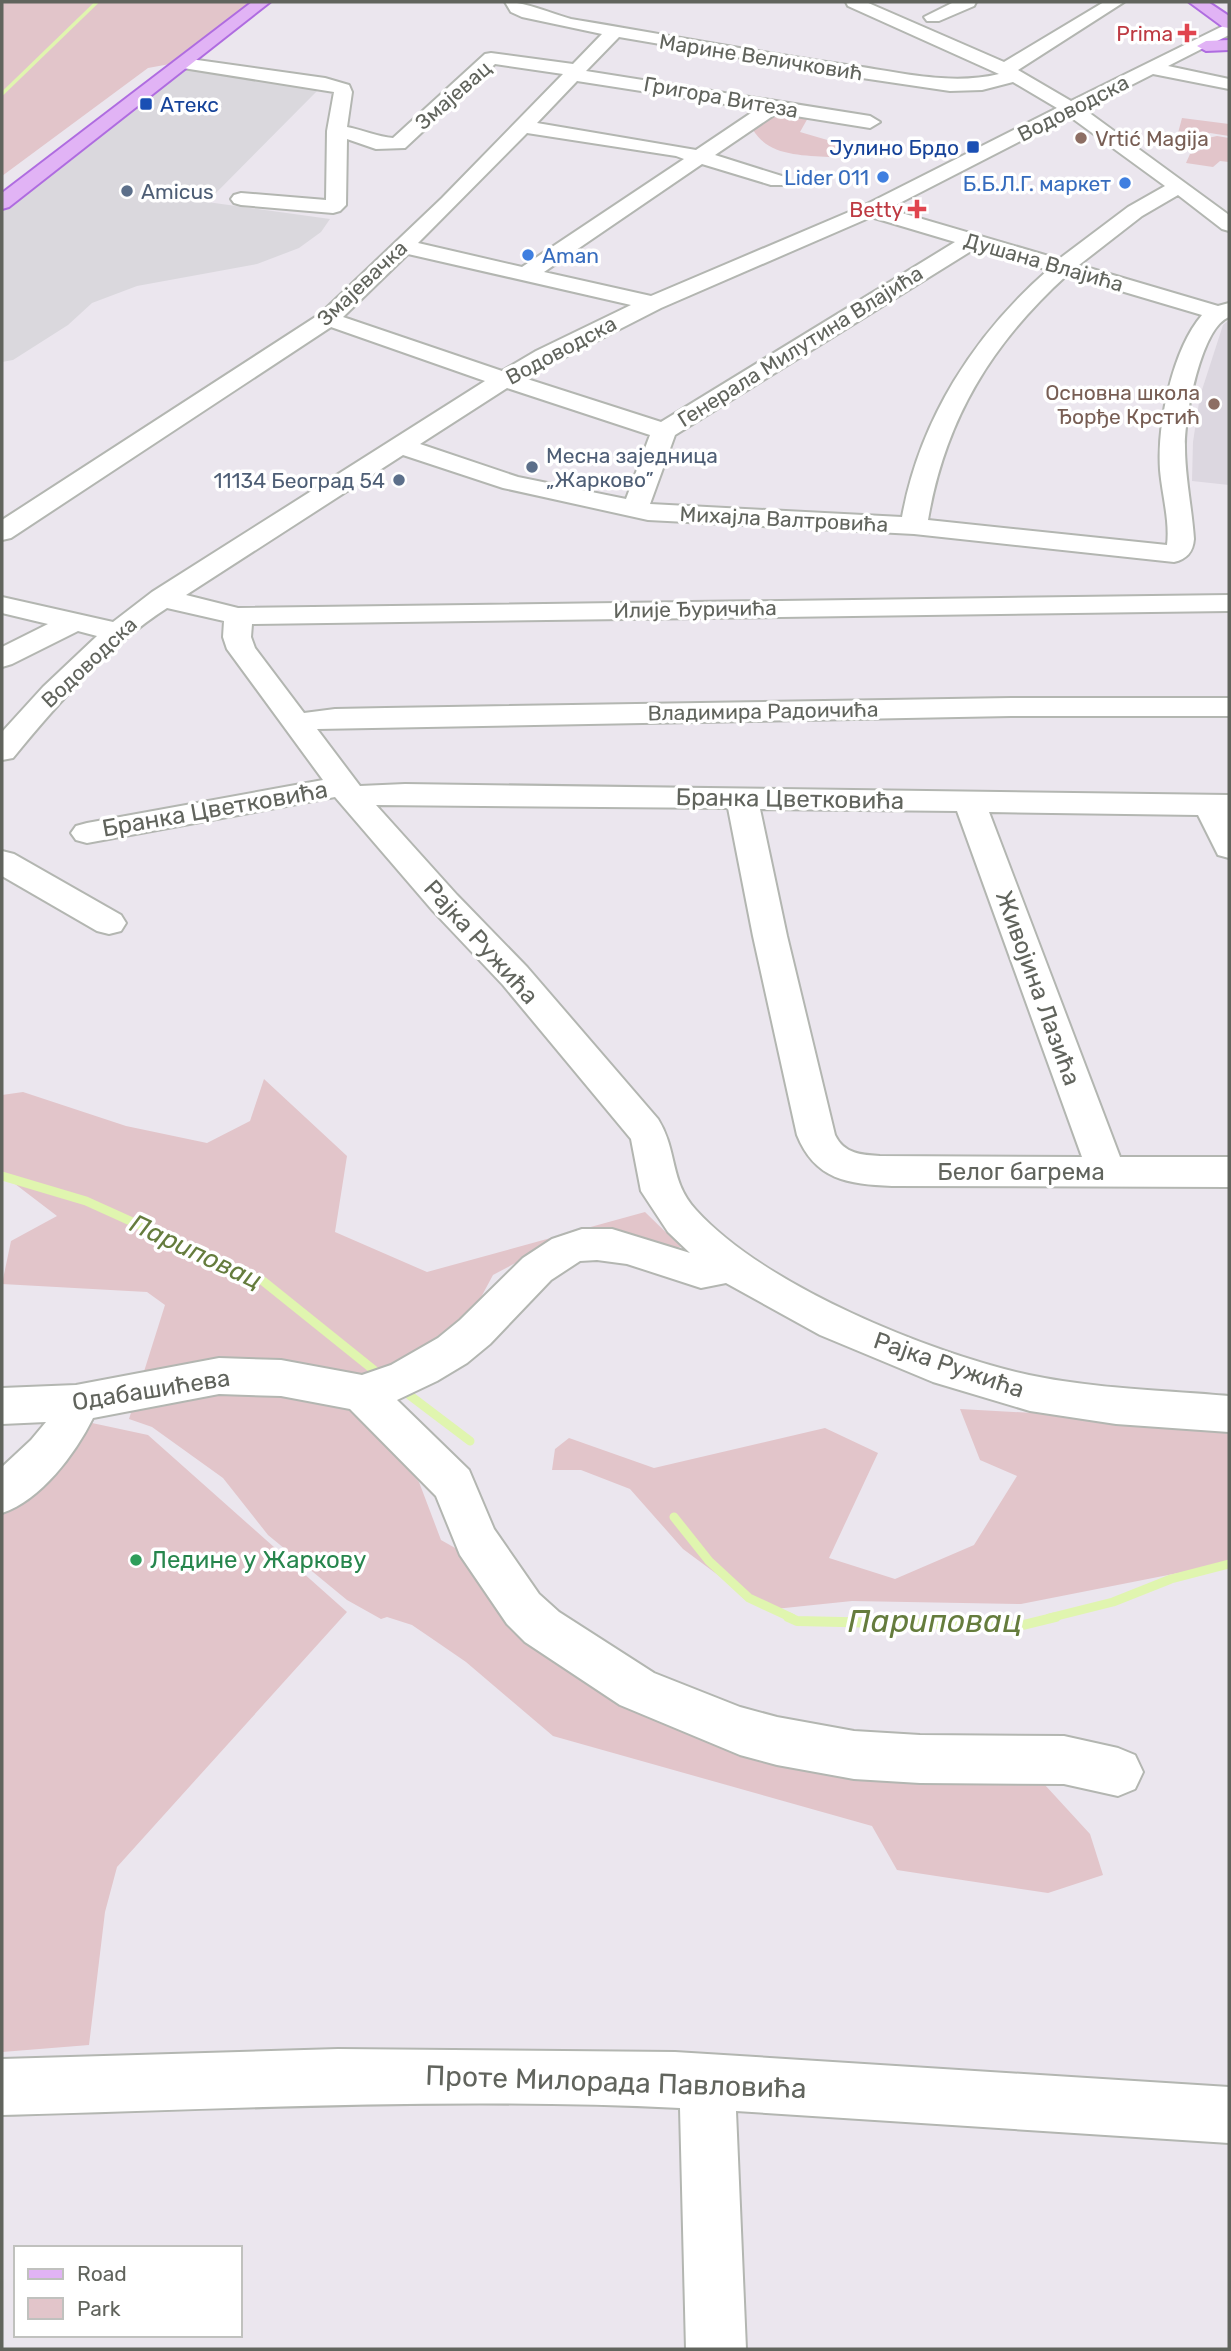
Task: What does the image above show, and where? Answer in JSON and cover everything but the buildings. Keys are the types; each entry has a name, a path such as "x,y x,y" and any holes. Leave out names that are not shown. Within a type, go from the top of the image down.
{"main road":[{"path":"2,203 262,2"},
{"path":"1197,2 1229,25"},
{"path":"1206,46 1229,45"}],"street":[{"name":"Марине Величковић","path":"513,2 517,8 535,15 614,32 950,85 992,83 1116,2"},
{"path":"854,2 896,24 1009,73 1070,108 1229,225"},
{"path":"933,17 968,2"},
{"name":"Водоводска","path":"2,751 47,701 117,632 156,602 503,380 572,341 653,303 870,211 1185,51 1229,25"},
{"name":"Змајевачка","path":"2,532 328,318 449,202 614,32"},
{"name":"Водоводска","path":"1185,51 1229,37"},
{"name":"Змајевац","path":"337,131 365,136 376,143 398,144 491,58 574,72"},
{"path":"183,62 342,89 333,208 241,199"},
{"path":"1150,68 1229,84"},
{"name":"Григора Витеза","path":"574,72 870,122"},
{"path":"528,273 773,107"},
{"path":"520,126 703,156 778,181"},
{"path":"914,526 923,477 944,419 1004,327 1032,295 1063,267 1125,218 1179,188"},
{"name":"Душана Влајића","path":"870,211 1224,312"},
{"name":"Генерала Милутина Влајића","path":"635,509 664,431 972,241"},
{"path":"401,246 653,303"},
{"name":"Михајла Валтровића","path":"401,446 512,483 635,509 680,514 914,526 1174,554 1181,548 1181,539 1171,445 1173,425 1194,352 1205,328 1224,312"},
{"path":"328,318 503,380 664,431"},
{"path":"190,580 190,590 224,614"},
{"name":"Илије Ђуричића","path":"156,602 193,618 224,614 1229,603"},
{"path":"2,605 117,632"},
{"name":"Рајка Ружића","path":"224,614 241,649 346,791 445,903 515,976 645,1129 650,1137 660,1191 667,1203 682,1221 727,1263 754,1281 835,1323 909,1356 976,1379 1067,1400 1229,1414"},
{"name":"Водоводска","path":"2,658 75,622"},
{"name":"Владимира Радоичића","path":"297,723 335,718 386,717 1011,707 1229,707"},
{"name":"Бранка Цветковића","path":"87,833 346,791 1219,805"},
{"name":"Белог багрема","path":"742,798 770,936 820,1149 830,1158 867,1170 1229,1172"},
{"name":"Живојина Лазића","path":"969,802 1107,1173"},
{"path":"1219,805 1229,848"},
{"path":"2,862 109,923"},
{"path":"727,1263 714,1271 701,1272 621,1249 591,1245 576,1247 557,1256 516,1286 474,1333 455,1348 379,1387 453,1484 476,1541 523,1609 552,1633 637,1689 740,1731 777,1741 854,1755 941,1760 1063,1760 1118,1772"},
{"name":"Одабашићева","path":"2,1406 76,1403 219,1376 281,1378 379,1387"},
{"path":"2,1494 53,1447 74,1415 76,1403"},
{"name":"Проте Милорада Павловића","path":"2,2087 123,2080 387,2074 707,2082 1229,2115"},
{"path":"707,2082 716,2349"}],"shaded area":[{"name":"Атекс","path":"183,68 322,86 207,202 330,219 321,232 299,248 257,264 137,286 92,303 68,325 13,360 2,362 2,210"},
{"name":"Основна школа Ђорђе Крстић","path":"1229,320 1229,485 1192,481 1193,442 1200,396 1223,325"}],"green space":[{"path":"2,2 252,2 170,64 148,68 2,176"},
{"path":"777,112 809,116 800,132 841,144 829,157 786,153 768,145 753,130"},
{"path":"1182,118 1229,124 1229,136 1210,133 1201,137 1178,133"},
{"path":"1208,138 1229,138 1229,162 1220,161 1213,167 1186,163 1190,154 1203,149 1199,145 1210,142"},
{"path":"264,1079 347,1156 335,1232 427,1272 645,1212 681,1247 671,1250 549,1245 493,1275 479,1301 486,1319 346,1400 419,1482 441,1540 494,1570 637,1689 953,1777 1045,1785 1090,1834 1103,1875 1048,1893 897,1870 872,1826 553,1736 466,1662 412,1625 387,1617 381,1619 347,1600 268,1535 223,1478 152,1427 129,1419 165,1305 147,1292 2,1284 11,1241 57,1216 2,1174 2,1095 23,1092 126,1126 207,1143 250,1121"},
{"path":"960,1409 1229,1424 1229,1563 1021,1604 852,1601 775,1609 749,1598 683,1549 630,1489 581,1470 552,1470 555,1449 569,1438 654,1468 825,1428 878,1453 829,1558 895,1579 974,1545 1017,1476 980,1460"},
{"path":"92,1423 148,1435 347,1612 117,1867 105,1912 89,2045 2,2052 2,1504"}],"waterway":[{"path":"2,94 97,2"},
{"name":"Париповац","path":"2,1176 86,1201 263,1281 380,1375"},
{"name":"Париповац","path":"400,1388 470,1441"},
{"name":"Париповац","path":"674,1517 709,1561 749,1598 792,1618"},
{"name":"Париповац","path":"1049,1618 1113,1602 1171,1579 1229,1564"},
{"name":"Париповац","path":"788,1617 797,1621 1019,1626 1056,1617"}],"place":[{"name":"Prima","path":"1187,33"},
{"name":"Атекс","path":"146,104"},
{"name":"Vrtić Magija","path":"1081,138"},
{"name":"Јулино Брдо","path":"973,147"},
{"name":"Lider 011","path":"883,177"},
{"name":"Б.Б.Л.Г. маркет","path":"1125,183"},
{"name":"Amicus","path":"127,191"},
{"name":"Betty","path":"917,209"},
{"name":"Aman","path":"528,255"},
{"name":"Основна школа Ђорђе Крстић","path":"1214,404"},
{"name":"Месна заједница „Жарково”","path":"532,467"},
{"name":"11134 Београд 54","path":"399,480"},
{"name":"Ледине у Жаркову","path":"136,1560"}]}
